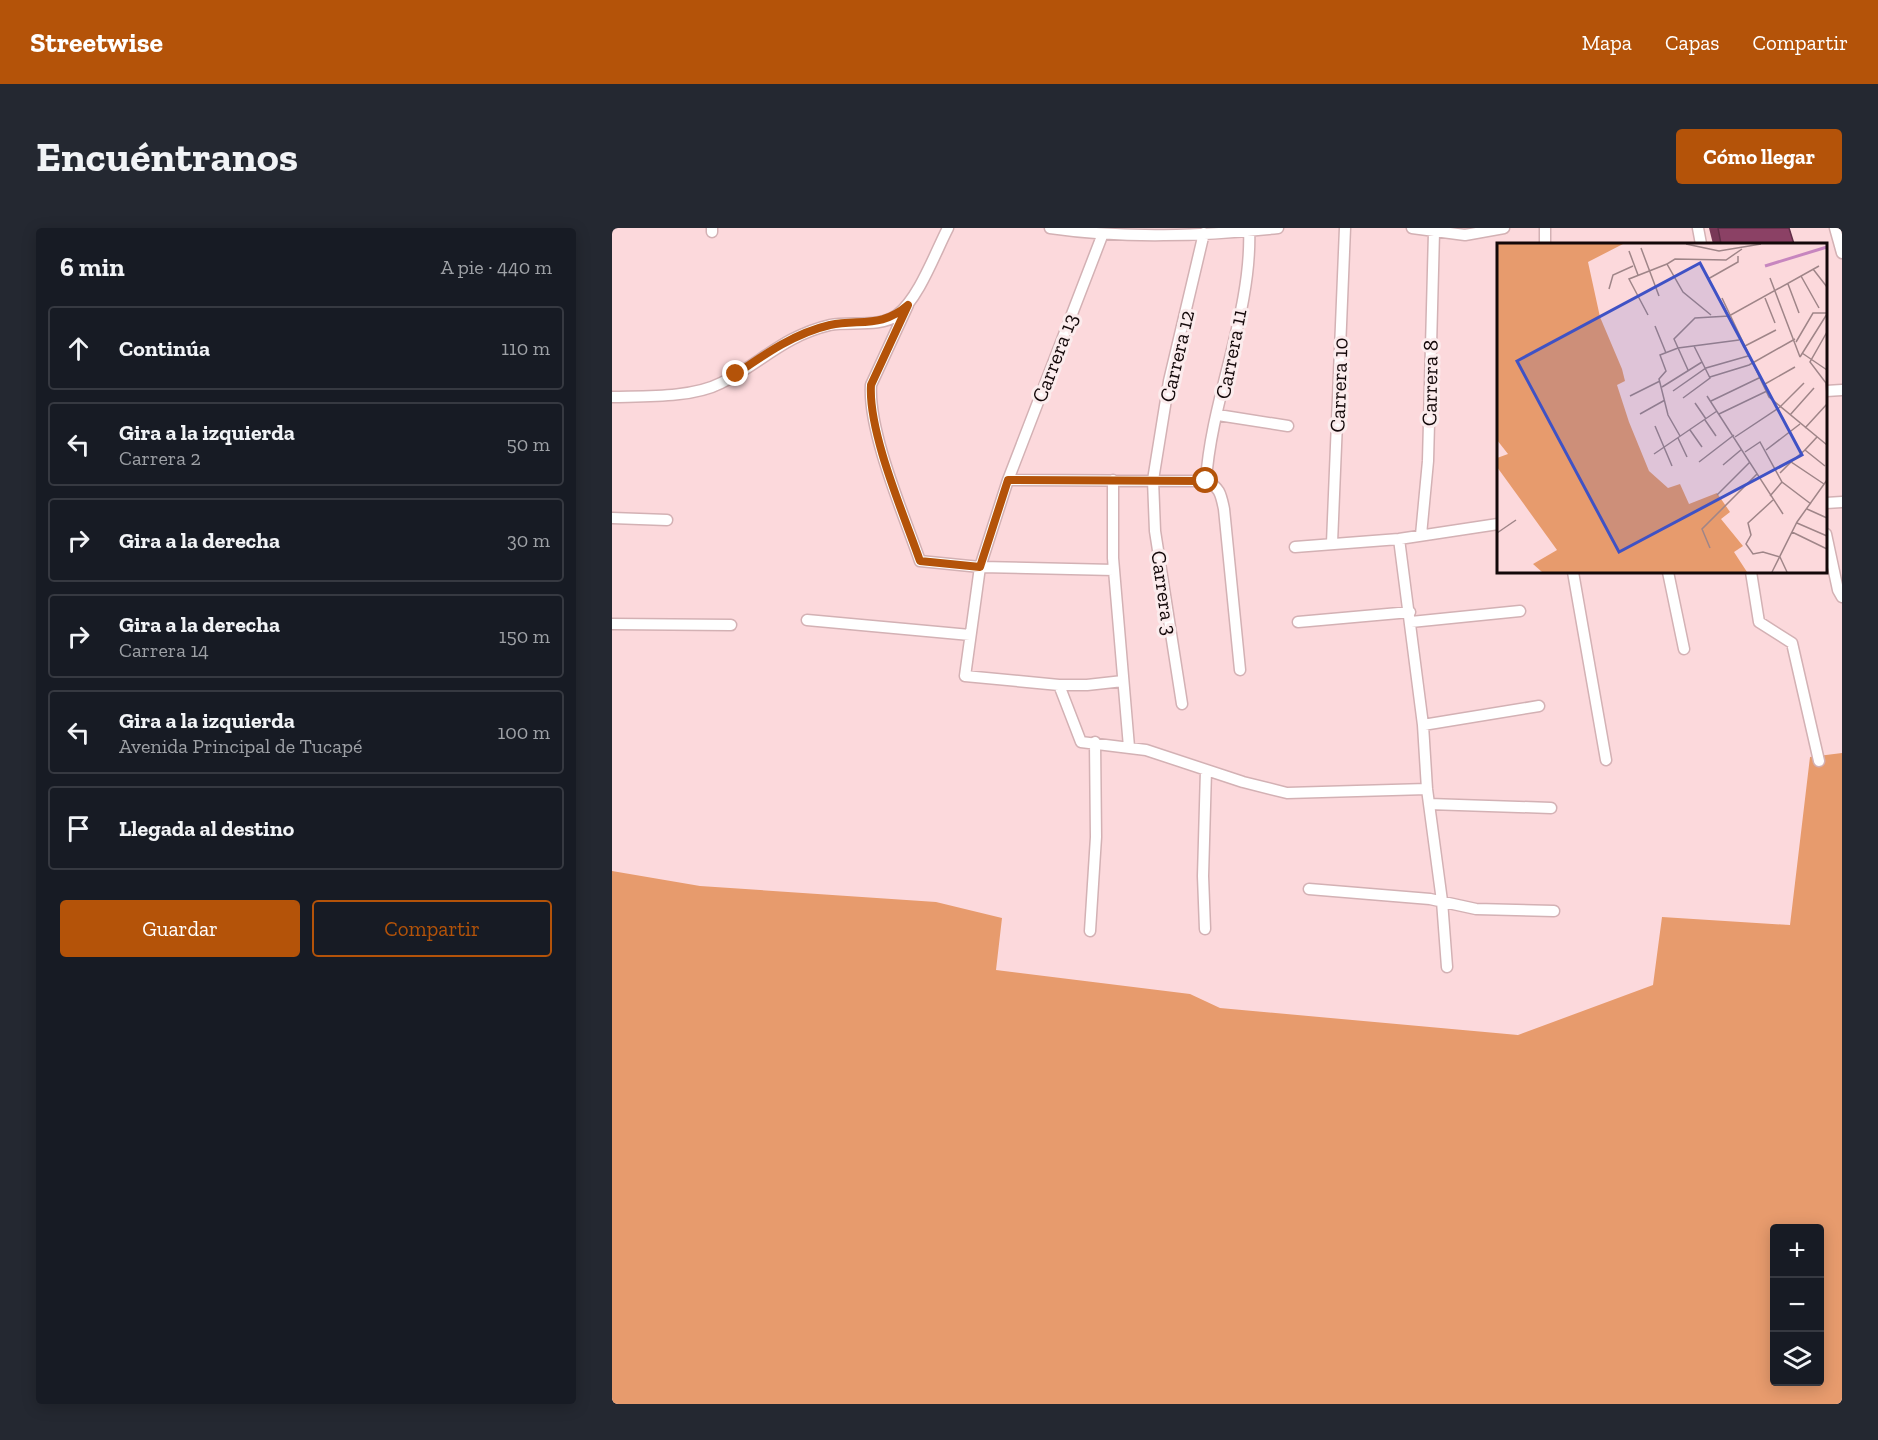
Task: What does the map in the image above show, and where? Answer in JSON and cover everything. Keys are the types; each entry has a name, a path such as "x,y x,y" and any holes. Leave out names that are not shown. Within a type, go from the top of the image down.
{"street":[{"path":"948,228 908,305 871,385 870,400 888,471 920,561 980,567 1114,570"},
{"path":"1050,228 1102,236 1145,232 1204,233 1278,228"},
{"name":"Carrera 10","path":"1332,543 1345,228"},
{"path":"1412,228 1465,235 1504,228"},
{"path":"1698,228 1701,243"},
{"path":"1835,228 1842,253"},
{"name":"Carrera 11","path":"1206,481 1207,461 1251,251 1250,229"},
{"name":"Carrera 8","path":"1421,535 1428,460 1434,232"},
{"name":"Carrera 12","path":"1154,480 1169,381 1204,233"},
{"name":"Carrera 13","path":"1059,685 965,676 980,567 1008,480 1102,236"},
{"path":"612,397 655,396 709,388 722,383 779,344 831,325 895,317 908,305"},
{"path":"1827,391 1842,390"},
{"path":"1218,416 1288,426"},
{"path":"1008,480 1206,481 1220,490 1224,509 1240,670"},
{"path":"1113,480 1111,517 1114,570 1129,747"},
{"name":"Carrera 3","path":"1154,480 1158,550 1182,704"},
{"path":"1827,503 1842,502"},
{"path":"612,518 667,520"},
{"path":"1295,547 1399,539 1497,524"},
{"path":"1399,539 1411,617 1415,678 1423,725 1427,789 1442,901 1447,967"},
{"path":"1827,539 1838,590 1842,597"},
{"path":"1573,573 1606,760"},
{"path":"1668,573 1684,650"},
{"path":"1751,573 1759,622 1792,643 1819,761"},
{"path":"1298,622 1520,611"},
{"path":"807,620 970,635"},
{"path":"612,624 731,625"},
{"path":"1123,681 1087,686 1059,685 1081,742 1146,750 1287,793 1427,789"},
{"path":"1423,725 1539,706"},
{"path":"1090,931 1096,837 1095,742"},
{"path":"1205,929 1203,876 1206,770"},
{"path":"1429,804 1551,808"},
{"path":"1310,889 1442,901 1476,909 1554,910"}],"shaded area":[{"path":"1842,753 1842,1404 612,1404 612,871 700,886 936,902 1002,918 996,970 1190,994 1220,1008 1518,1035 1653,985 1662,917 1790,925 1810,757"}],"building":[{"path":"1718,228 1789,228 1794,243 1721,243"}],"route":[{"path":"736,374 779,344 831,325 895,317 908,305 871,385 870,400 888,471 920,561 980,567 1008,480 1206,481"}]}
